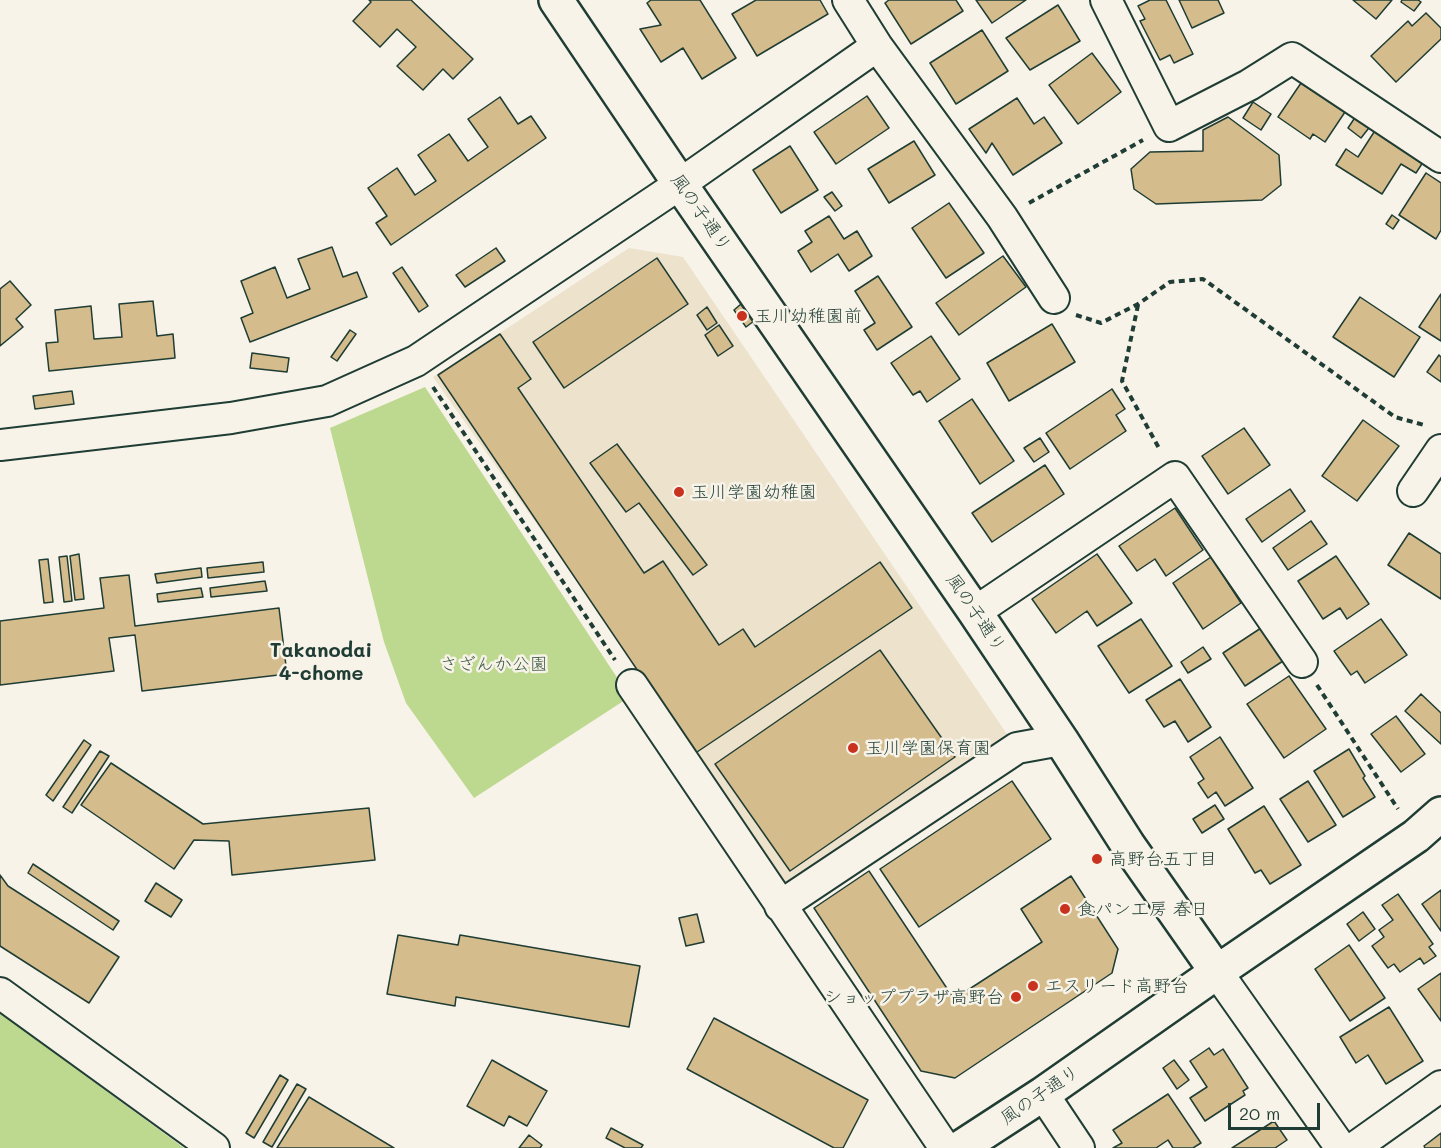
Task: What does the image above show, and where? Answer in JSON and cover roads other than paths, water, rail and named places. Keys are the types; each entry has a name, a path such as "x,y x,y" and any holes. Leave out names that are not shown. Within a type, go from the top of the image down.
{"street":[{"name":"風の子通り","path":"556,0 975,612 1128,845 1217,972 1043,1094 960,1148"},
{"path":"848,0 877,46 1002,217 1054,298"},
{"path":"1106,0 1169,126 1249,85 1292,58 1441,157"},
{"path":"0,446 231,418 327,401 416,361 680,184 877,46"},
{"path":"1413,491 1435,438"},
{"path":"975,612 1175,477 1302,662"},
{"path":"632,685 945,1148"},
{"path":"780,906 1017,748 1061,740"},
{"path":"1341,1148 1217,972 1416,836 1441,814"},
{"path":"0,993 214,1148"},
{"path":"1354,1148 1441,1086"},
{"path":"1043,1094 1078,1148"}],"place":[{"name":"玉川幼稚園前","path":"742,316"},
{"name":"玉川学園幼稚園","path":"679,492"},
{"name":"玉川学園保育園","path":"853,748"},
{"name":"高野台五丁目","path":"1097,859"},
{"name":"食パン工房 春日","path":"1065,909"},
{"name":"エスリード高野台","path":"1033,986"},
{"name":"ショッププラザ高野台","path":"1016,997"}],"district":[{"name":"Takanodai 4-chome","path":"321,662"}],"park label":[{"name":"さざんか公園","path":"494,664"}]}
